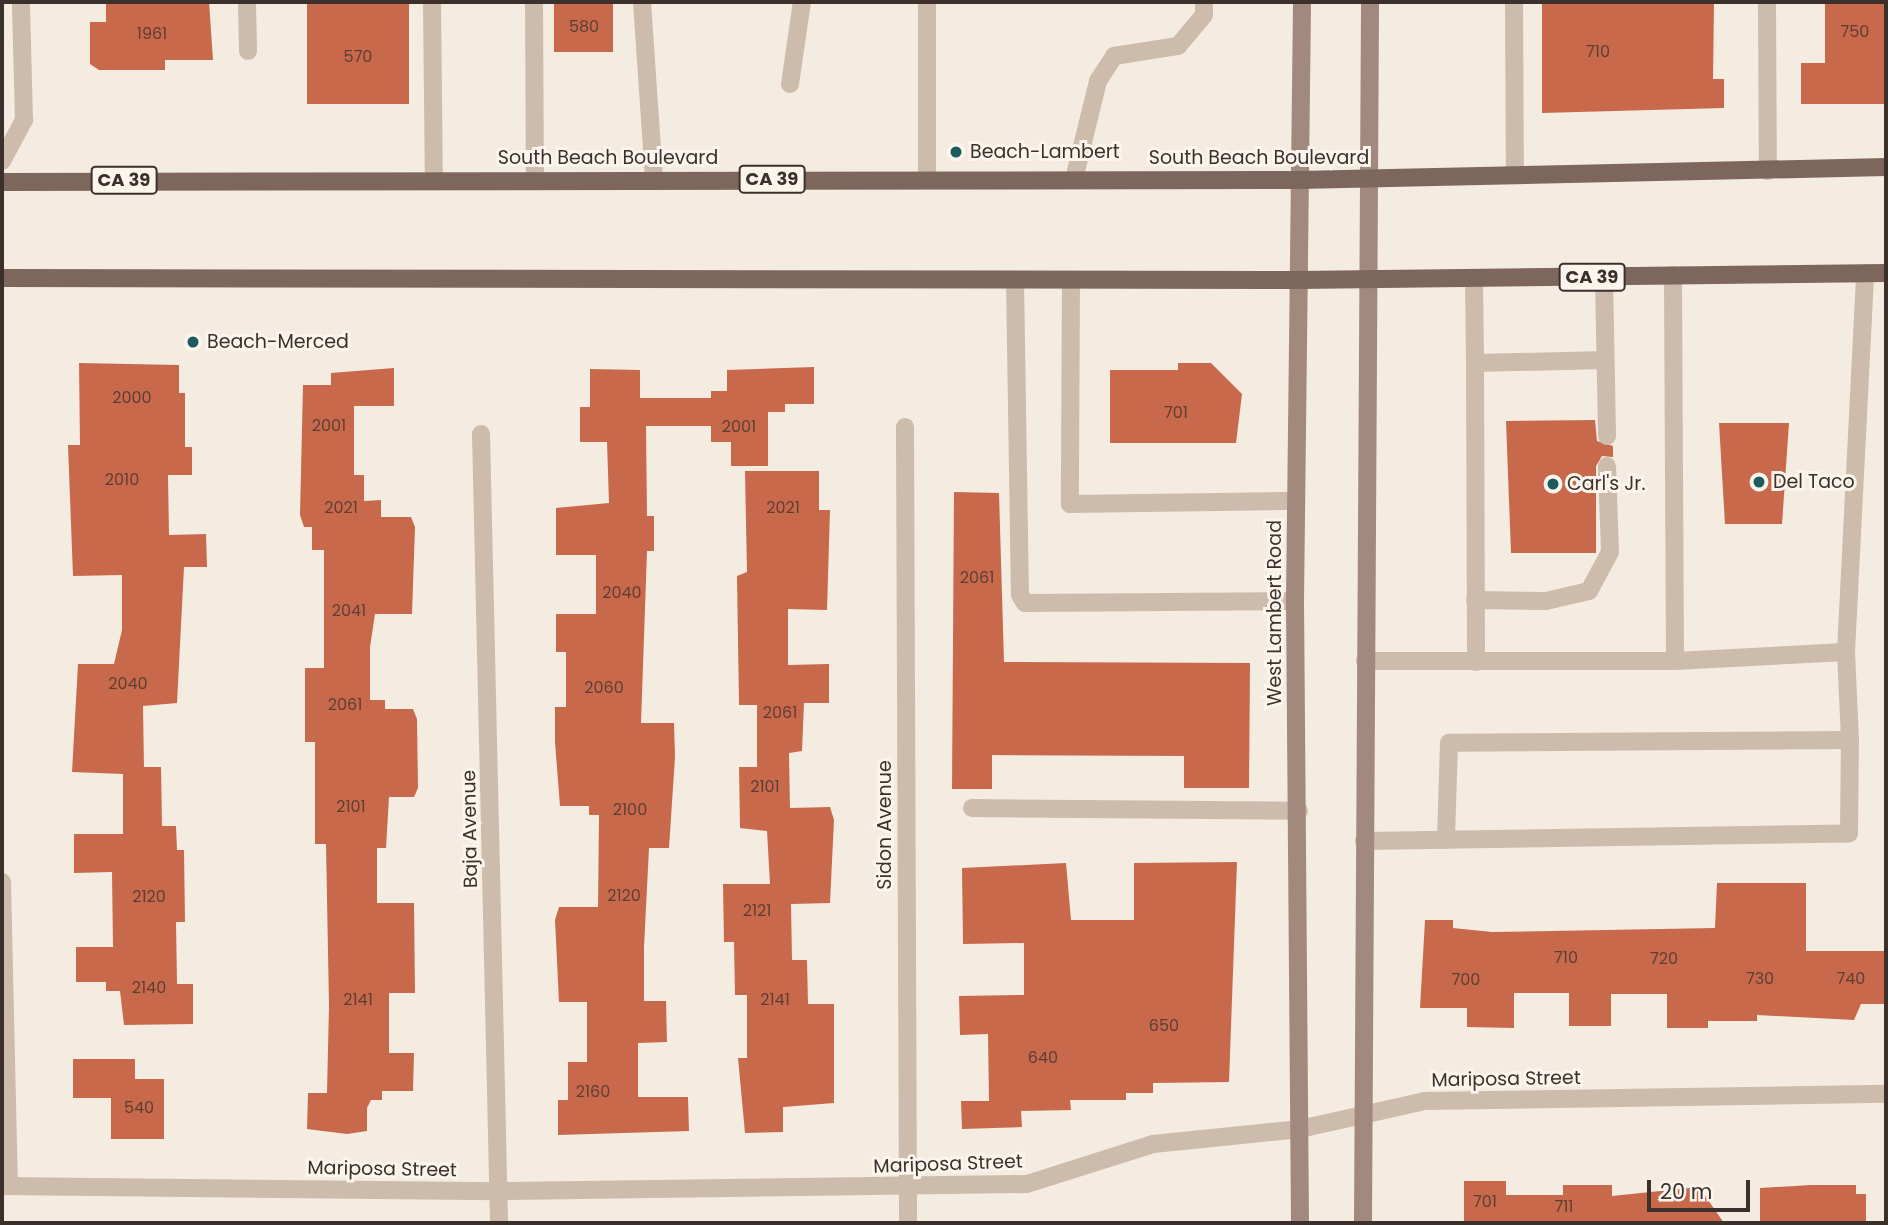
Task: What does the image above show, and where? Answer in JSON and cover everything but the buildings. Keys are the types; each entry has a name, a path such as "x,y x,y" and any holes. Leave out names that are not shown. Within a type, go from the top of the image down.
{"main road":[{"name":"West Lambert Road","path":"1300,1223 1295,501 1302,2"},
{"path":"1363,1223 1365,279 1370,2"},
{"name":"South Beach Boulevard","path":"2,182 434,179 1299,180 1886,167"},
{"name":"CA 39","path":"2,278 1071,281 1886,273"}],"street":[{"path":"2,161 24,120 21,2"},
{"path":"247,2 248,51"},
{"path":"432,2 434,179"},
{"path":"534,2 535,179"},
{"path":"642,2 654,179"},
{"path":"790,84 802,2"},
{"path":"927,2 927,179"},
{"path":"1074,179 1098,81 1114,56 1178,46 1204,15 1204,2"},
{"path":"1514,2 1515,174"},
{"path":"1767,2 1768,171"},
{"path":"1364,841 1849,834 1850,740 1846,652 1865,273"},
{"path":"1673,275 1675,661"},
{"path":"1604,277 1607,436"},
{"path":"1474,278 1476,663"},
{"path":"1015,281 1020,595 1025,603 1295,601"},
{"path":"1071,281 1070,504 1295,501"},
{"path":"1475,363 1605,360"},
{"name":"Sidon Avenue","path":"905,427 908,1223"},
{"name":"Baja Avenue","path":"481,434 499,1223"},
{"path":"1475,600 1546,601 1589,591 1610,552 1607,466"},
{"path":"1365,661 1675,661 1846,652"},
{"path":"1446,840 1449,743 1850,740"},
{"path":"972,808 1299,811"},
{"path":"2,882 5,1186"},
{"name":"Mariposa Street","path":"5,1186 499,1191 908,1188 1027,1184 1153,1144 1300,1129 1425,1101 1886,1094"}],"place":[{"name":"Beach-Lambert","path":"956,152"},
{"name":"Beach-Merced","path":"193,342"},
{"name":"Del Taco","path":"1759,482"},
{"name":"Carl's Jr.","path":"1553,484"}]}
